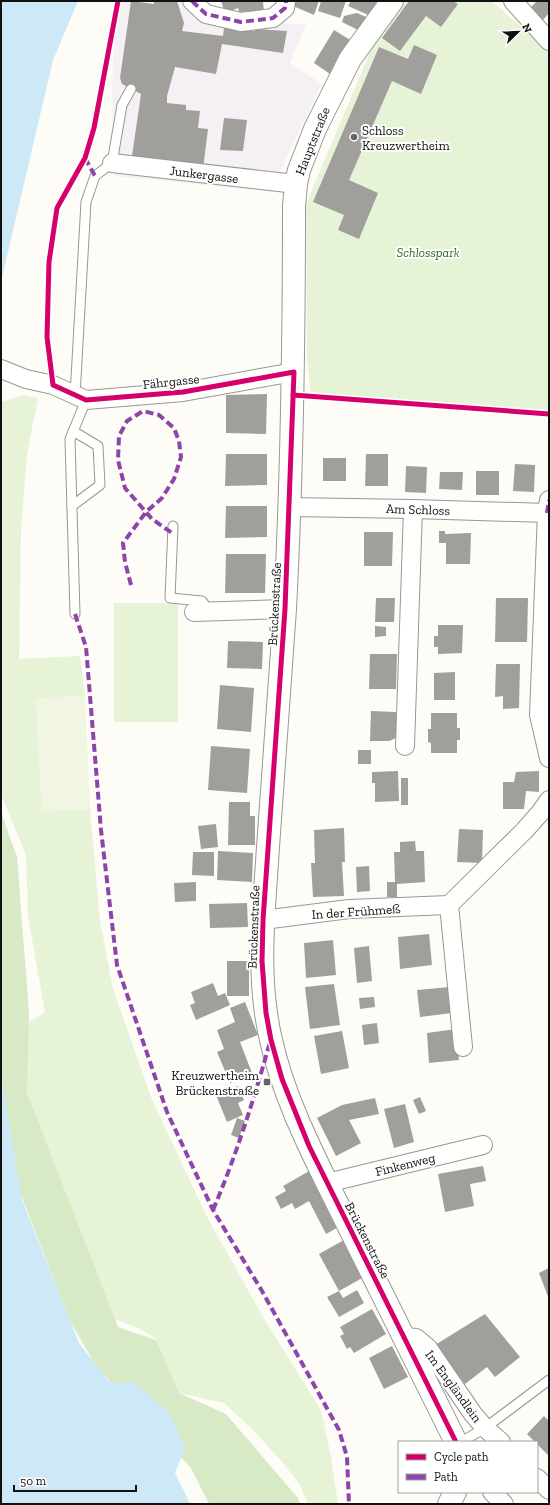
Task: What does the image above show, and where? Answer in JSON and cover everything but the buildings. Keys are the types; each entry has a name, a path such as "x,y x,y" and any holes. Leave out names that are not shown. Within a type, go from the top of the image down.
{"street":[{"path":"192,1 206,14 241,22 273,18 285,8 286,1"},
{"name":"Hauptstraße","path":"294,372 294,206 299,170 315,128 350,59 392,1"},
{"path":"513,1 549,41"},
{"name":"Junkergasse","path":"112,163 296,184"},
{"path":"1,369 26,379 53,385 81,398"},
{"name":"Fährgasse","path":"81,398 183,392 294,372"},
{"name":"Brückenstraße","path":"294,372 285,609 263,920 263,986 270,1040 282,1079 309,1146 456,1441"},
{"name":"Am Schloss","path":"290,507 413,509 548,507"},
{"path":"548,507 539,715 549,758"},
{"path":"405,746 413,509"},
{"path":"202,612 285,609"},
{"path":"463,1047 449,905 524,832 549,800"},
{"name":"In der Frühmeß","path":"263,920 349,909 449,905"},
{"name":"Finkenweg","path":"327,1184 483,1145"},
{"name":"Im Engländlein","path":"404,1337 416,1338 428,1348 473,1414 485,1428 500,1441"},
{"path":"538,1479 549,1490"},
{"path":"450,1504 455,1493"},
{"path":"493,1493 504,1504"}],"lane":[{"path":"75,614 70,439 81,398 86,202 95,176 112,163 122,105 131,89"},
{"path":"72,506 100,486 98,446 73,431"},
{"path":"172,526 170,598 202,601 202,612"},
{"path":"462,1441 485,1428 549,1380"}],"shaded area":[{"path":"115,1 186,1 199,20 306,24 290,63 322,84 280,171 278,192 114,176 112,90"}],"green space":[{"name":"Schlosspark","path":"405,1 492,1 512,19 549,47 549,414 311,397 307,358 306,204 373,45"},
{"path":"24,395 38,398 27,454 21,533 19,659 80,656 85,696 36,698 42,811 90,809 100,920 113,989 151,1097 206,1215 263,1317 321,1410 331,1457 338,1504 308,1504 300,1485 284,1464 252,1429 224,1403 170,1391 159,1361 156,1339 139,1328 103,1315 72,1270 18,1055 26,1023 45,1013 28,916 26,855 1,794 1,402"},
{"path":"114,603 178,603 178,722 114,722"},
{"path":"85,696 90,809 42,811 36,698"},
{"path":"1,812 17,857 29,1013 27,1093 118,1327 156,1340 179,1393 226,1414 298,1498 300,1504 209,1504 191,1468 98,1369 71,1323 21,1195 1,1091"}],"water":[{"path":"1,1 78,1 53,60 1,282"},
{"path":"1,1072 22,1200 79,1343 109,1382 135,1383 168,1411 185,1448 175,1473 190,1504 1,1504"}],"marked path":[{"path":"192,1 206,14 241,22 273,18 285,8 286,1"},
{"path":"85,158 95,176"},
{"path":"131,585 125,562 123,543 146,512 162,498 174,479 181,457 179,441 174,428 159,415 143,411 127,421 119,436 118,460 125,488 152,519 172,533"},
{"path":"547,513 549,500"},
{"path":"75,614 86,647 101,830 117,965 167,1112 213,1210 262,1291 339,1430 347,1457 349,1504"},
{"path":"213,1210 244,1127 270,1042"}],"cycle path":[{"path":"118,1 94,128 85,158 57,208 49,262 47,337 53,385 86,400 183,392 294,372 285,609 263,920 262,961 266,1013 271,1040 282,1079 309,1146 456,1441"},
{"path":"293,395 549,414"}],"place":[{"name":"Schloss Kreuzwertheim","path":"354,137"},
{"name":"Kreuzwertheim Brückenstraße","path":"267,1082"}]}
